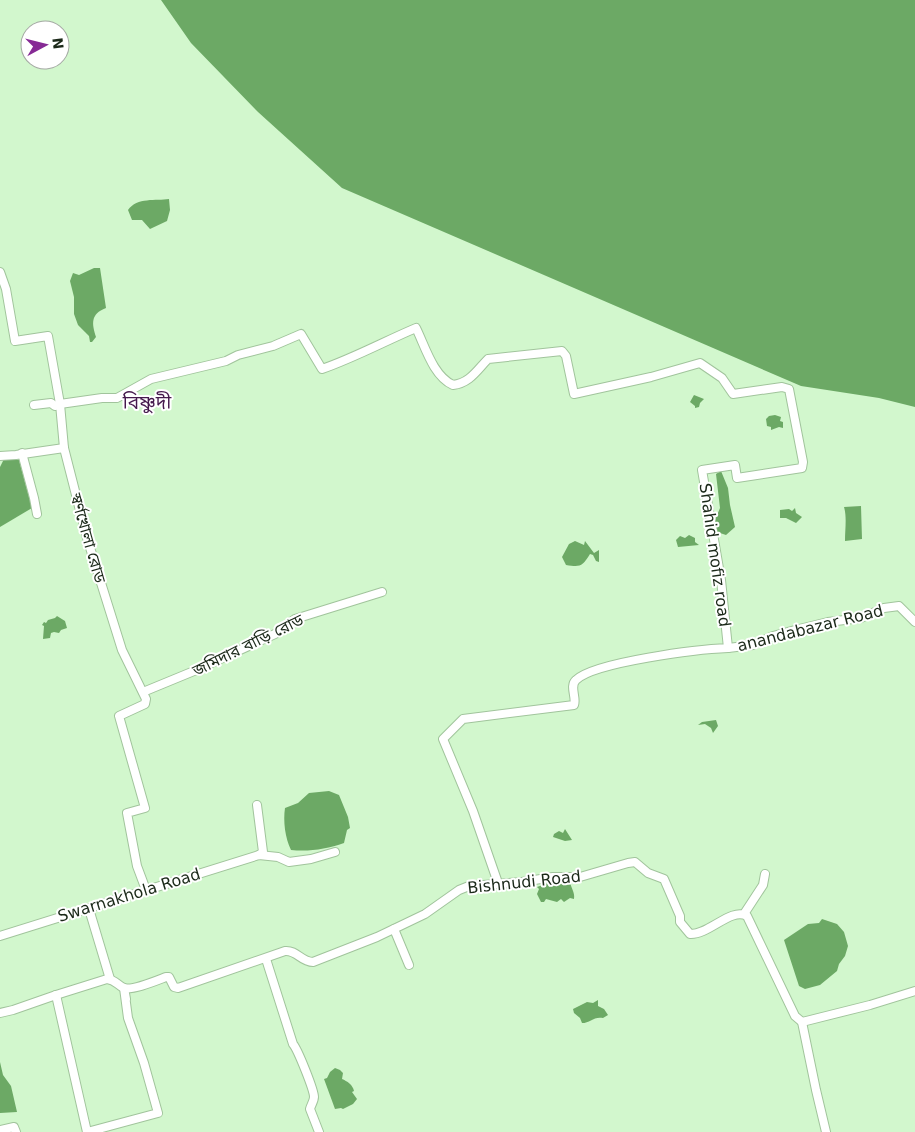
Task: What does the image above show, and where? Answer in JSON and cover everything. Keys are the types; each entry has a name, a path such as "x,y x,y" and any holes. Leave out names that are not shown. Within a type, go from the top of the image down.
{"street":[{"name":"স্বর্ণখোলা রোড","path":"0,272 6,289 14,341 48,336 60,404 64,448 86,538 122,650 143,692"},
{"name":"Shahid mofiz road","path":"60,404 102,398 117,398 151,379 226,361 238,355 273,346 301,334 322,369 416,328 428,356 442,376 454,385 470,379 488,359 562,351 566,356 574,394 652,377 700,363 722,378 733,394 782,387 789,390 803,462 802,468 737,478 735,465 702,470 717,553 728,648 668,655 604,667 575,680 573,685 576,702 574,706 463,719 443,739 474,811 498,883"},
{"path":"34,405 51,403 55,406 60,404"},
{"path":"0,456 64,448"},
{"path":"22,453 37,514"},
{"name":"জমিদার বাড়ি রোড","path":"143,692 194,672 275,634 295,619 382,592"},
{"name":"anandabazar Road","path":"728,648 753,646 773,636 820,624 861,618 884,608 899,606 915,622"},
{"path":"143,692 146,699 145,704 119,716 145,808 127,813 137,866 146,890"},
{"path":"257,806 263,852 259,854"},
{"path":"259,854 278,857 290,862 311,859 335,852"},
{"name":"Swarnakhola Road","path":"0,936 259,854"},
{"name":"Bishnudi Road","path":"124,988 130,989 169,977 174,987 178,988 290,951 305,961 313,962 394,929 425,914 459,890 470,886 522,882 553,877 580,877 635,862 648,873 664,880 680,916 680,922 690,934 704,931 737,914 744,914"},
{"path":"765,874 762,885 744,914 747,916 795,1016 802,1022 826,1132"},
{"path":"89,908 110,979"},
{"path":"394,929 409,965"},
{"path":"266,959 293,1044 298,1049 300,1059 311,1085 314,1098 310,1109 319,1132"},
{"path":"0,1013 110,979 124,988 126,1000"},
{"path":"56,995 87,1132 154,1115 159,1110 128,1018 124,988"},
{"path":"802,1022 915,991"},
{"path":"0,1130 14,1127 16,1132"}],"shaded area":[{"path":"161,0 915,0 915,407 879,398 801,386 342,188 258,112 191,43"},
{"path":"169,199 170,210 167,221 150,229 142,220 132,220 128,210 136,203 147,200"},
{"path":"94,268 100,268 106,308 95,316 93,324 96,337 90,342 89,336 78,325 74,314 74,297 70,281 73,273 79,275"},
{"path":"694,395 704,399 699,407 695,408 690,402"},
{"path":"769,416 781,417 780,421 783,422 783,428 779,427 771,430 771,427 767,426 766,419"},
{"path":"4,459 19,460 32,508 0,527 0,467"},
{"path":"721,471 728,488 735,527 726,535 717,532 715,520 720,508 716,474"},
{"path":"861,506 862,539 845,541 846,519 844,507"},
{"path":"795,508 796,513 802,517 796,523 786,518 780,518 780,510 789,509 792,511"},
{"path":"689,535 695,538 695,542 699,545 678,547 676,540 680,536 685,538"},
{"path":"575,541 584,545 585,541 594,553 599,550 599,562 590,554 580,565 566,565 562,557 569,544"},
{"path":"57,616 65,621 67,628 59,633 51,633 50,638 43,639 44,626 42,625 44,622 46,623"},
{"path":"716,720 718,726 713,733 711,728 705,724 698,725 702,722"},
{"path":"329,791 339,795 348,817 350,828 347,830 344,843 318,850 291,850 285,829 285,808 298,803 309,793"},
{"path":"565,829 572,840 565,841 553,837 559,831 563,833"},
{"path":"551,882 557,884 570,882 574,899 570,898 564,902 561,899 557,902 546,899 544,902 541,902 537,894 539,889 537,887"},
{"path":"822,919 837,924 844,932 848,946 837,971 820,985 805,989 799,986 784,940 808,924 819,923"},
{"path":"598,1000 598,1006 604,1009 608,1015 582,1023 573,1009 587,1002 593,1003"},
{"path":"0,1062 3,1075 11,1086 17,1112 0,1113"},
{"path":"335,1068 343,1073 342,1079 351,1085 354,1091 352,1092 357,1099 353,1104 343,1109 335,1109 324,1079"}],"district":[{"name":"বিষ্ণুদী","path":"147,402"}]}
